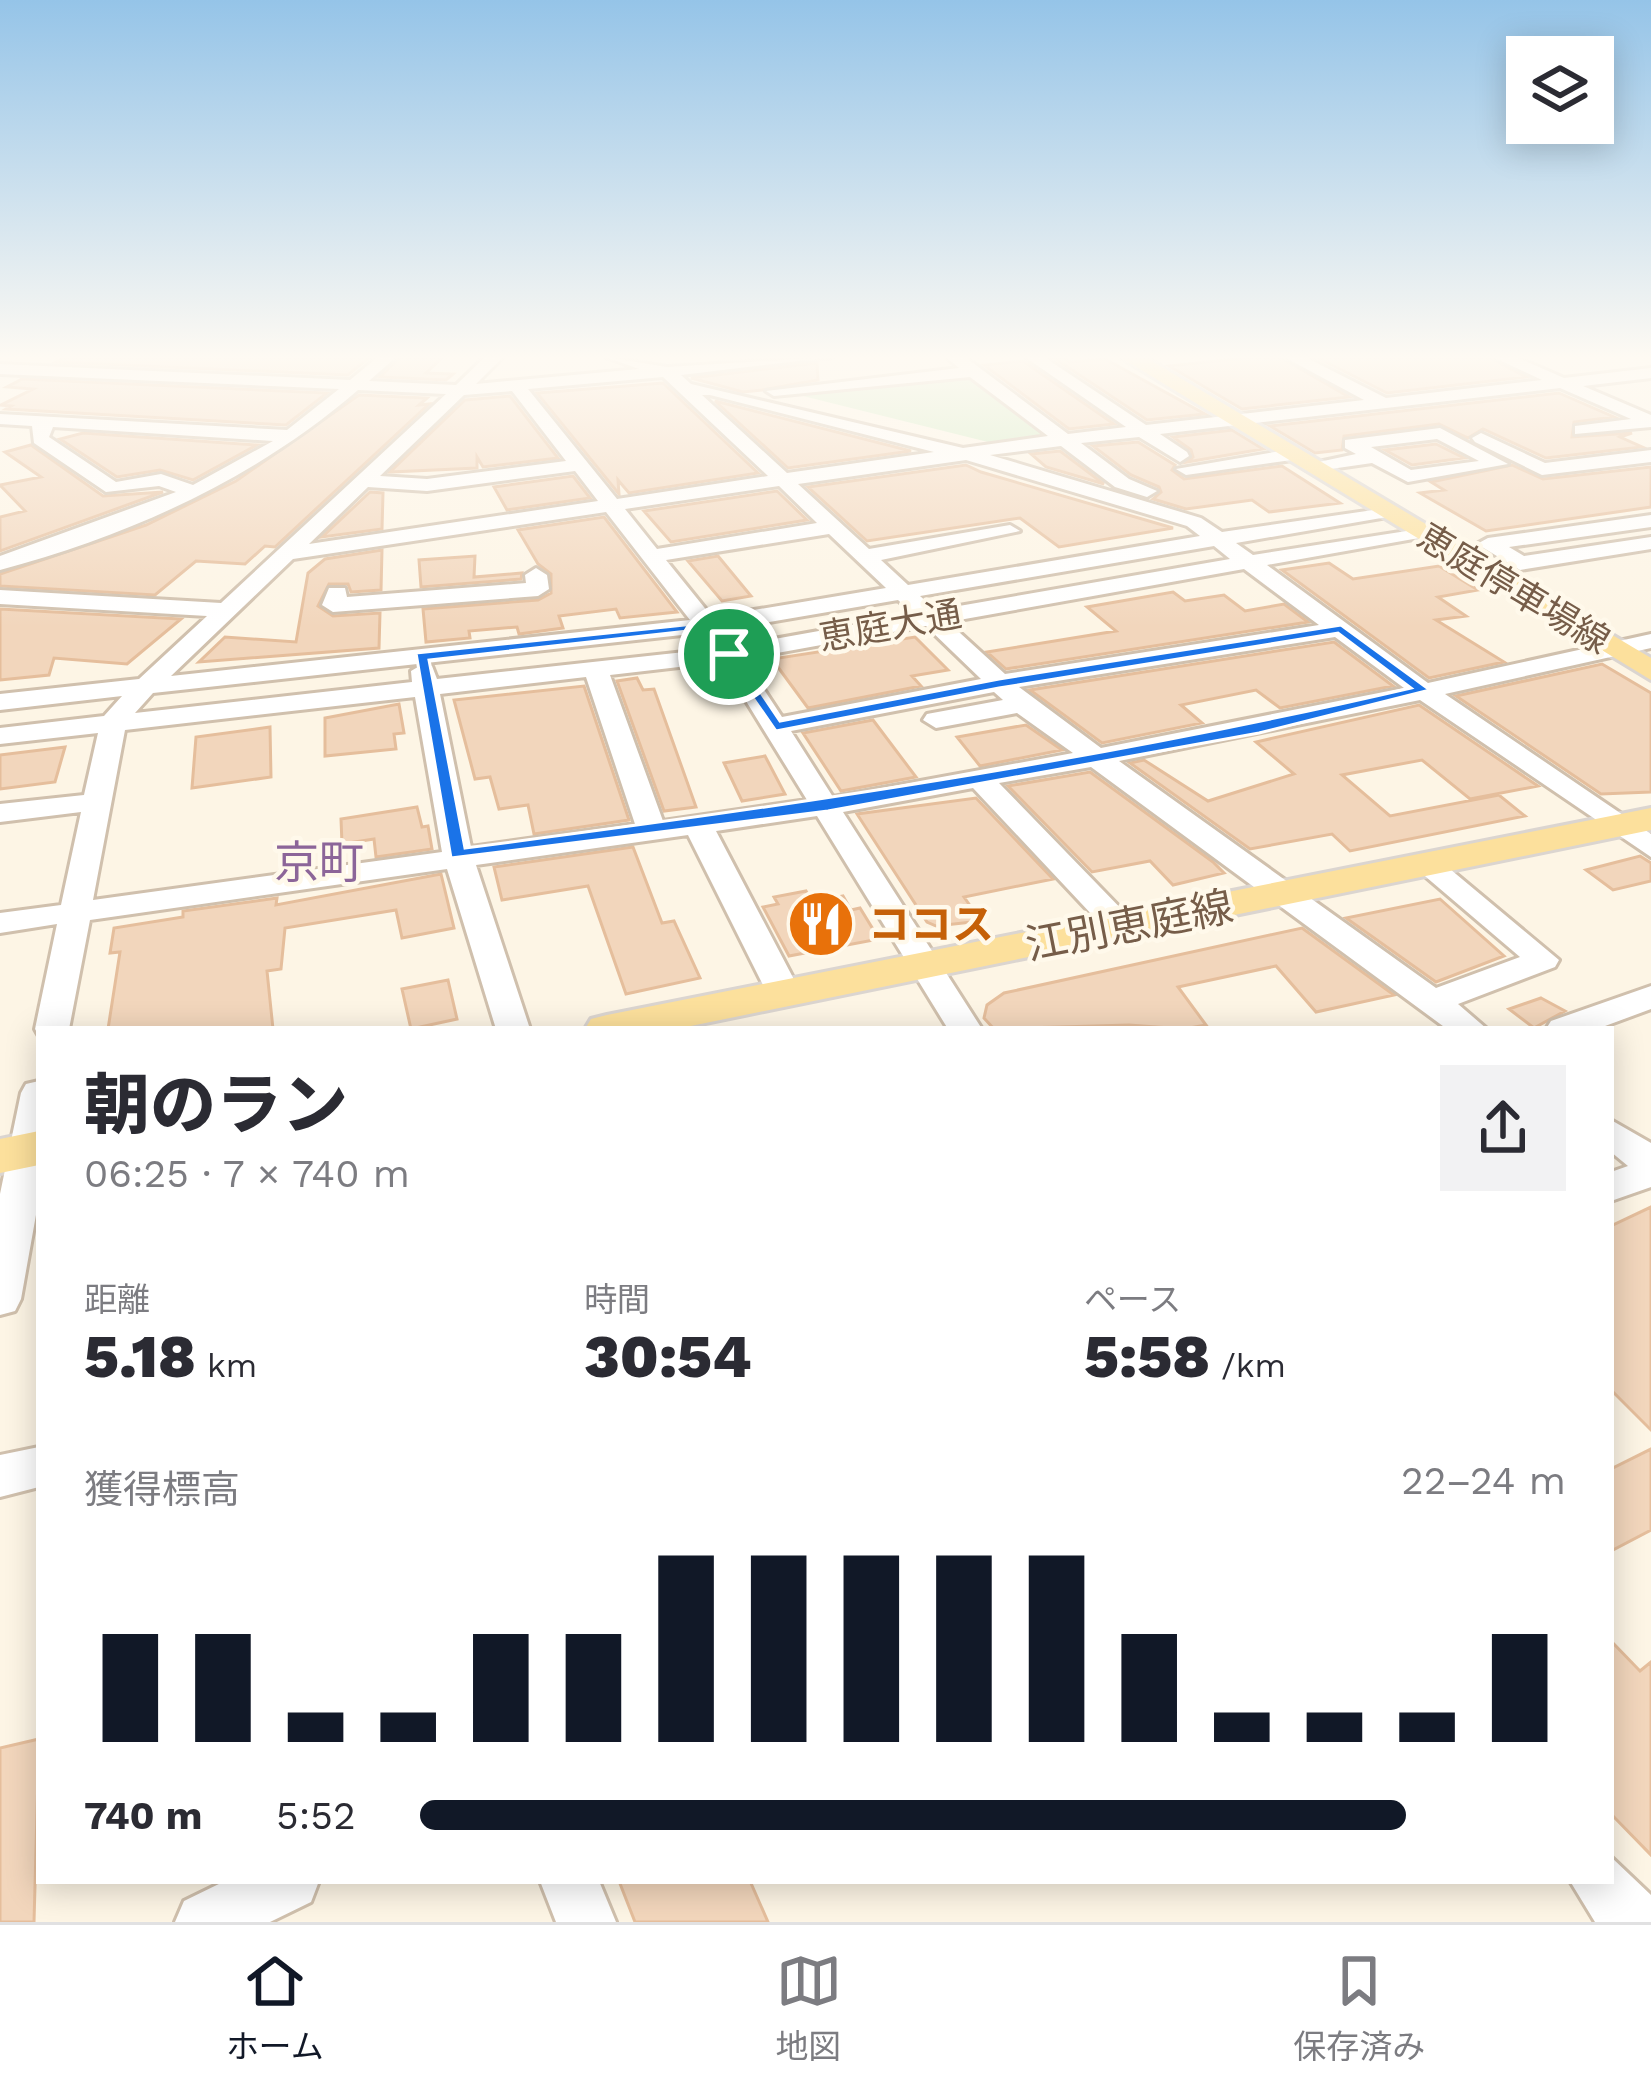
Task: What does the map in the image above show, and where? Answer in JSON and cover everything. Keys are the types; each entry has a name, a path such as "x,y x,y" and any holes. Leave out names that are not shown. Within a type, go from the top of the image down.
{"main road":[{"name":"恵庭停車場線","path":"1278,447 1651,670"},
{"name":"江別恵庭線","path":"621,1026 1427,865 1640,831"}],"street":[{"path":"51,447 113,488 160,480 193,492"},
{"path":"1,560 193,492 271,447"},
{"path":"53,1026 113,722 145,686 403,447"},
{"path":"565,447 729,654 963,1026"},
{"path":"753,447 1022,704 1466,1026"},
{"path":"936,447 1194,522 1422,690 1640,831"},
{"path":"995,447 1000,448"},
{"path":"290,553 1012,447"},
{"path":"1074,447 1122,483 1269,530"},
{"path":"1162,447 1183,463 1375,457"},
{"path":"1357,447 1408,476 1499,464 1465,447"},
{"path":"1497,447 1542,470 1651,456"},
{"path":"365,482 428,485 579,465"},
{"path":"982,510 1055,566"},
{"name":"恵庭大通","path":"0,702 145,686 388,630 421,656 708,625 1387,511"},
{"path":"1651,521 1489,544 1520,562 1651,543"},
{"path":"652,556 833,526"},
{"path":"864,556 1010,531"},
{"name":"恵庭大通","path":"0,736 729,654 1419,532"},
{"path":"1466,559 1504,554"},
{"path":"1507,583 1651,561"},
{"path":"337,593 333,605 388,630 538,589 536,575"},
{"path":"0,596 228,610"},
{"path":"776,726 999,683 1341,629"},
{"path":"0,923 458,854 828,806 981,780 1651,641"},
{"path":"421,656 458,854 512,1026"},
{"path":"596,669 651,829"},
{"path":"936,720 1022,704"},
{"path":"981,780 1022,829 1044,845 1121,927"},
{"path":"0,814 94,802"},
{"path":"697,823 783,991"},
{"path":"1427,865 1543,960 1433,1001"},
{"path":"1571,1026 1651,997"},
{"path":"0,1298 22,1151 36,1103"},
{"path":"1614,1135 1651,1162"},
{"path":"1614,1186 1651,1172"},
{"path":"0,1477 36,1468"},
{"path":"205,1922 284,1884"},
{"path":"570,1884 586,1922"},
{"path":"1602,1884 1635,1922"}],"building":[{"path":"33,447 103,496 163,492 0,551 0,517 25,511 0,485 41,477 5,452"},
{"path":"72,447 254,447 193,480 160,470 117,477"},
{"path":"285,447 383,447 275,547 265,546 245,564 196,561 155,595 0,586 0,574 146,525 236,481"},
{"path":"416,447 549,447 558,458 483,467 477,457 477,468 390,472"},
{"path":"581,447 730,447 758,473 629,493 618,480 619,494"},
{"path":"765,447 894,447 911,451 788,468"},
{"path":"1094,447 1146,447 1175,465 1172,470 1184,479 1282,466 1340,503 1269,512 1252,500 1186,509 1153,499 1161,492 1159,487 1131,475"},
{"path":"1186,447 1263,449 1187,462 1193,457"},
{"path":"1304,447 1342,447 1342,450 1315,453"},
{"path":"1441,447 1464,458 1412,465 1385,450"},
{"path":"1521,447 1642,447 1546,458"},
{"path":"1060,451 1104,484 1046,467 1031,454"},
{"path":"966,465 1173,528 1059,547 1020,518 867,541 808,487"},
{"path":"1512,465 1543,479 1651,467 1651,507 1486,531 1420,493 1444,490 1431,482"},
{"path":"573,476 590,498 507,510 494,487"},
{"path":"777,491 807,520 671,542 644,511"},
{"path":"370,492 383,493 382,529 322,537"},
{"path":"604,517 677,612 620,618 616,609 559,616 563,628 519,634 517,627 469,631 470,638 426,642 423,609 538,600 551,593 551,574 538,564 518,530"},
{"path":"382,550 381,590 351,592 348,584 329,584 318,606 333,616 380,613 379,648 199,662 225,637 296,642 308,573 325,559"},
{"path":"475,556 474,577 522,573 521,579 421,587 419,560"},
{"path":"718,556 751,596 722,601 688,561"},
{"path":"1329,563 1353,579 1439,566 1478,590 1438,597 1466,616 1436,620 1504,662 1429,678 1282,570"},
{"path":"1173,592 1185,601 1224,595 1245,611 1284,604 1308,622 1006,669 987,652 1116,631 1087,607"},
{"path":"0,609 181,619 127,664 54,658 49,675 0,680"},
{"path":"915,637 948,670 912,676 921,686 808,708 772,659"},
{"path":"1334,642 1393,686 1280,708 1256,690 1181,705 1202,723 1102,743 1030,690"},
{"path":"1602,664 1651,693 1651,792 1601,794 1456,696"},
{"path":"637,678 643,690 654,689 696,807 664,811 617,681"},
{"path":"584,686 629,820 534,834 528,805 499,809 490,777 475,779 454,700"},
{"path":"399,704 404,733 394,734 396,749 325,756 325,718"},
{"path":"1419,705 1538,786 1470,799 1422,760 1342,775 1390,816 1499,795 1525,816 1350,851 1332,834 1250,849 1130,763 1144,760 1208,801 1294,774 1256,742"},
{"path":"873,720 916,777 841,791 803,733"},
{"path":"1026,725 1062,750 980,766 957,737"},
{"path":"270,727 271,777 192,788 196,737"},
{"path":"65,747 55,782 0,789 0,755"},
{"path":"765,756 785,794 742,801 724,763"},
{"path":"1090,772 1224,873 1173,885 1150,861 1092,872 1008,786"},
{"path":"976,798 1053,879 964,897 981,921 936,926 927,922 857,814"},
{"path":"417,807 422,827 428,826 432,849 376,857 374,839 342,844 341,819"},
{"path":"633,847 662,923 674,921 700,978 626,994 588,886 502,900 494,867"},
{"path":"1640,856 1651,863 1651,881 1613,890 1586,870"},
{"path":"441,874 454,928 402,938 396,910 285,928 281,969 267,971 273,1026 108,1026 120,952 110,953 114,928 183,917 183,911 277,898 276,905"},
{"name":"ココス","path":"806,891 812,902 843,896 851,910 860,908 879,939 789,956 763,907 778,904 774,897"},
{"path":"1440,899 1504,956 1436,982 1346,918"},
{"path":"1302,928 1394,995 1316,1012 1276,966 1178,987 1206,1025 991,1026 984,1018 987,1005 1004,993"},
{"path":"448,980 457,1019 410,1026 402,989"},
{"path":"1541,998 1565,1011 1531,1026 1509,1009"},
{"path":"1651,1207 1651,1430 1614,1393 1614,1225"},
{"path":"1651,1449 1651,1530 1614,1549 1614,1468"},
{"path":"1614,1644 1640,1671 1651,1662 1651,1855 1614,1817"},
{"path":"36,1740 34,1922 0,1922 0,1748"},
{"path":"620,1884 751,1884 768,1922 635,1922"}],"place":[{"name":"ココス","path":"821,924"}],"district":[{"name":"京町","path":"319,862"}],"route":[{"path":"708,625 729,654 776,726 999,683 1341,629 1422,690 1259,728 828,806 458,854 421,656 708,625"}]}
